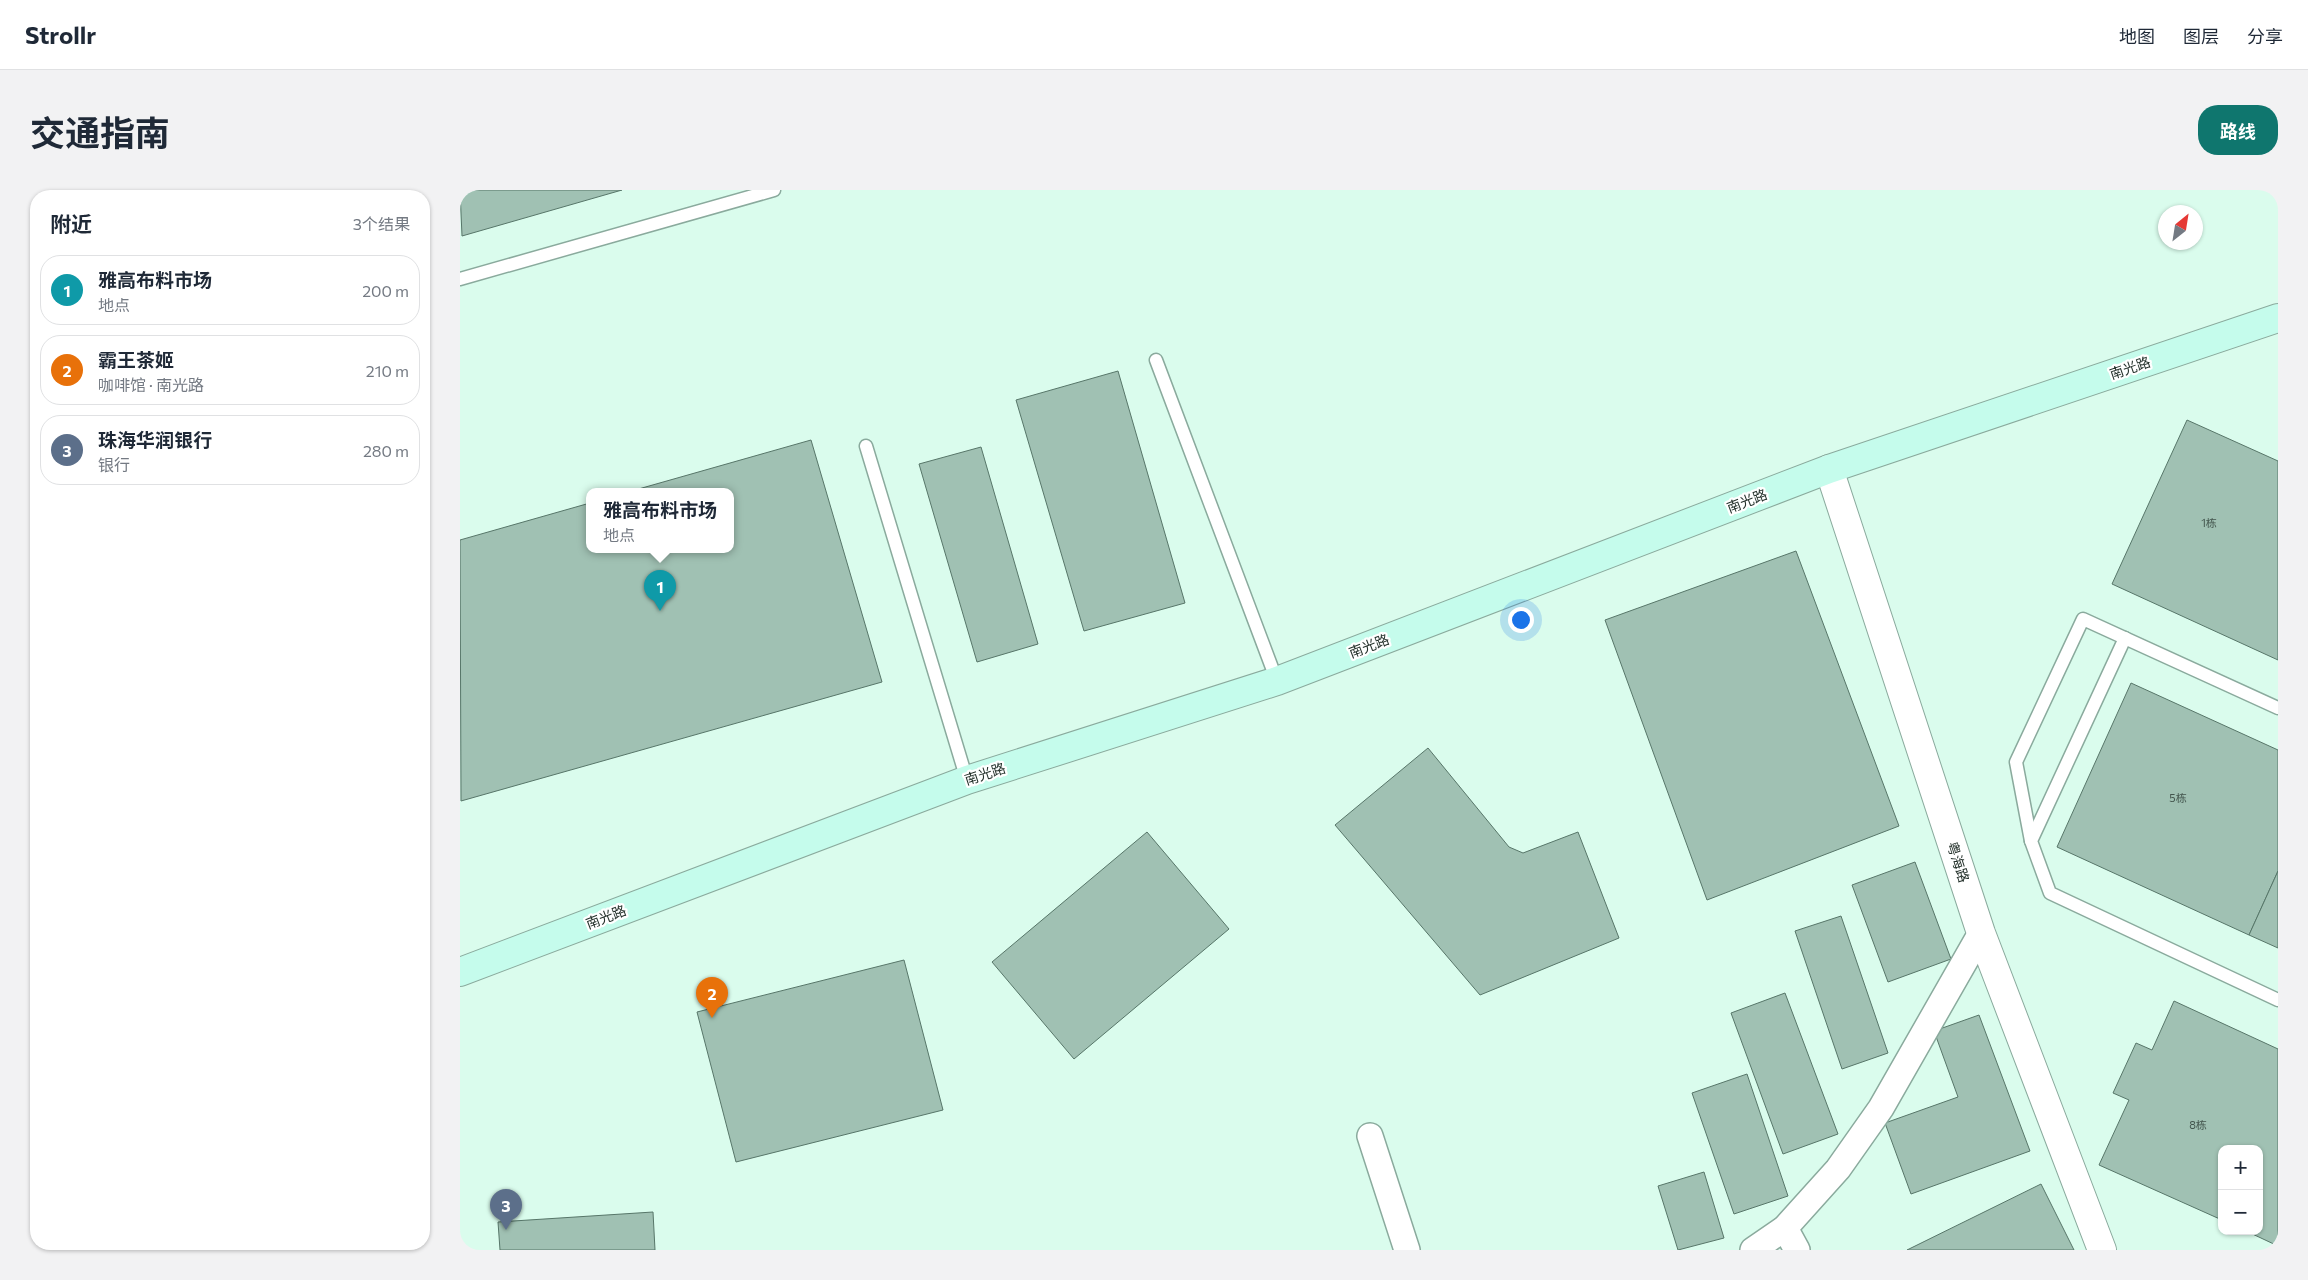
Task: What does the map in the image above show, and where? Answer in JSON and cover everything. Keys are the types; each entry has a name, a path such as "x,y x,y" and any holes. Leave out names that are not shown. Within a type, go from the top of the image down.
{"main road":[{"name":"南光路","path":"460,972 967,780 1277,681 1829,469 2278,318"}],"street":[{"name":"粤海路","path":"1829,469 1981,933 2102,1250"},
{"path":"1753,1250 1785,1228 1838,1169 1881,1108 1981,933"},
{"path":"1370,1136 1407,1250"},
{"path":"1785,1228 1797,1250"}],"lane":[{"path":"460,279 774,190"},
{"path":"1156,360 1277,681"},
{"path":"866,446 967,780"},
{"path":"2278,708 2083,620 2016,762 2031,841 2050,893 2278,1000"},
{"path":"2031,841 2125,638"}],"building":[{"path":"460,190 622,190 462,236"},
{"path":"1118,371 1185,603 1084,631 1016,400"},
{"path":"2187,420 2278,461 2278,660 2112,584"},
{"path":"811,440 882,682 461,801 460,540 586,504 586,553 734,553 734,488 642,488"},
{"path":"981,447 1038,644 977,662 919,464"},
{"path":"1796,551 1899,826 1707,900 1605,620"},
{"path":"2131,683 2278,750 2278,871 2249,935 2057,847"},
{"path":"1428,748 1509,847 1523,853 1578,832 1619,938 1480,995 1335,825"},
{"path":"1147,832 1229,929 1074,1059 992,962"},
{"path":"1915,862 1951,959 1888,982 1852,885"},
{"path":"2278,871 2278,948 2249,935"},
{"path":"1841,916 1888,1053 1842,1069 1795,931"},
{"path":"904,960 943,1110 736,1162 697,1012"},
{"path":"1785,993 1838,1134 1783,1154 1731,1013"},
{"path":"2174,1001 2278,1049 2278,1246 2255,1235 2263,1235 2263,1145 2218,1145 2218,1218 2099,1165 2129,1100 2113,1093 2136,1043 2152,1050"},
{"path":"1979,1015 2030,1151 1911,1194 1885,1123 1958,1097 1934,1031"},
{"path":"1747,1074 1788,1196 1734,1214 1692,1093"},
{"path":"1704,1172 1724,1238 1678,1250 1658,1186"},
{"path":"2041,1184 2074,1250 1907,1250"},
{"path":"653,1212 655,1250 500,1250 498,1222"}],"place":[{"name":"雅高布料市场","path":"660,611"},
{"name":"霸王茶姬","path":"712,1018"},
{"name":"珠海华润银行","path":"506,1230"}]}
